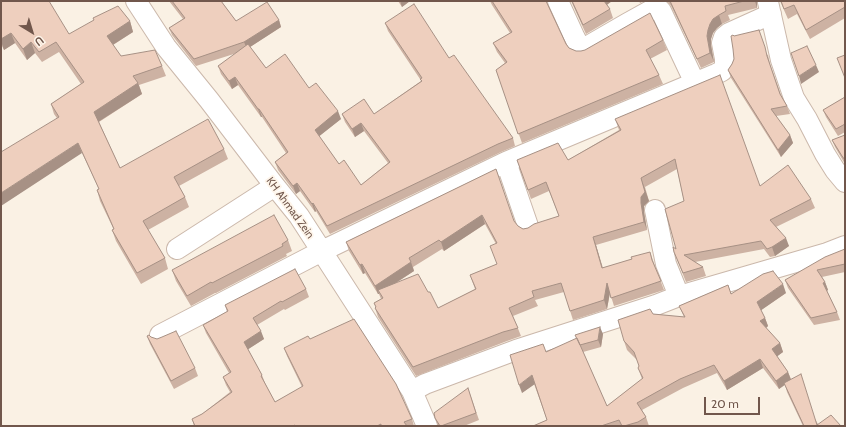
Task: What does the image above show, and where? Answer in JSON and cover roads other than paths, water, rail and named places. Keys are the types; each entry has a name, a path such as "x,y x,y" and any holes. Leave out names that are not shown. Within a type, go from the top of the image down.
{"street":[{"name":"KH Ahmad Zein","path":"136,1 166,47 299,216 412,391 427,426"},
{"path":"558,1 580,48 583,49 655,8 658,8 661,11 695,83"},
{"path":"160,335 322,251 506,162 722,71 725,59 722,44 724,37 770,7 781,60 794,98 807,119 825,154 842,172"},
{"path":"506,162 528,226"},
{"path":"177,249 274,185"},
{"path":"655,210 666,264 679,296"},
{"path":"412,391 425,384 516,350 656,305 679,296 828,253 845,246"}]}
